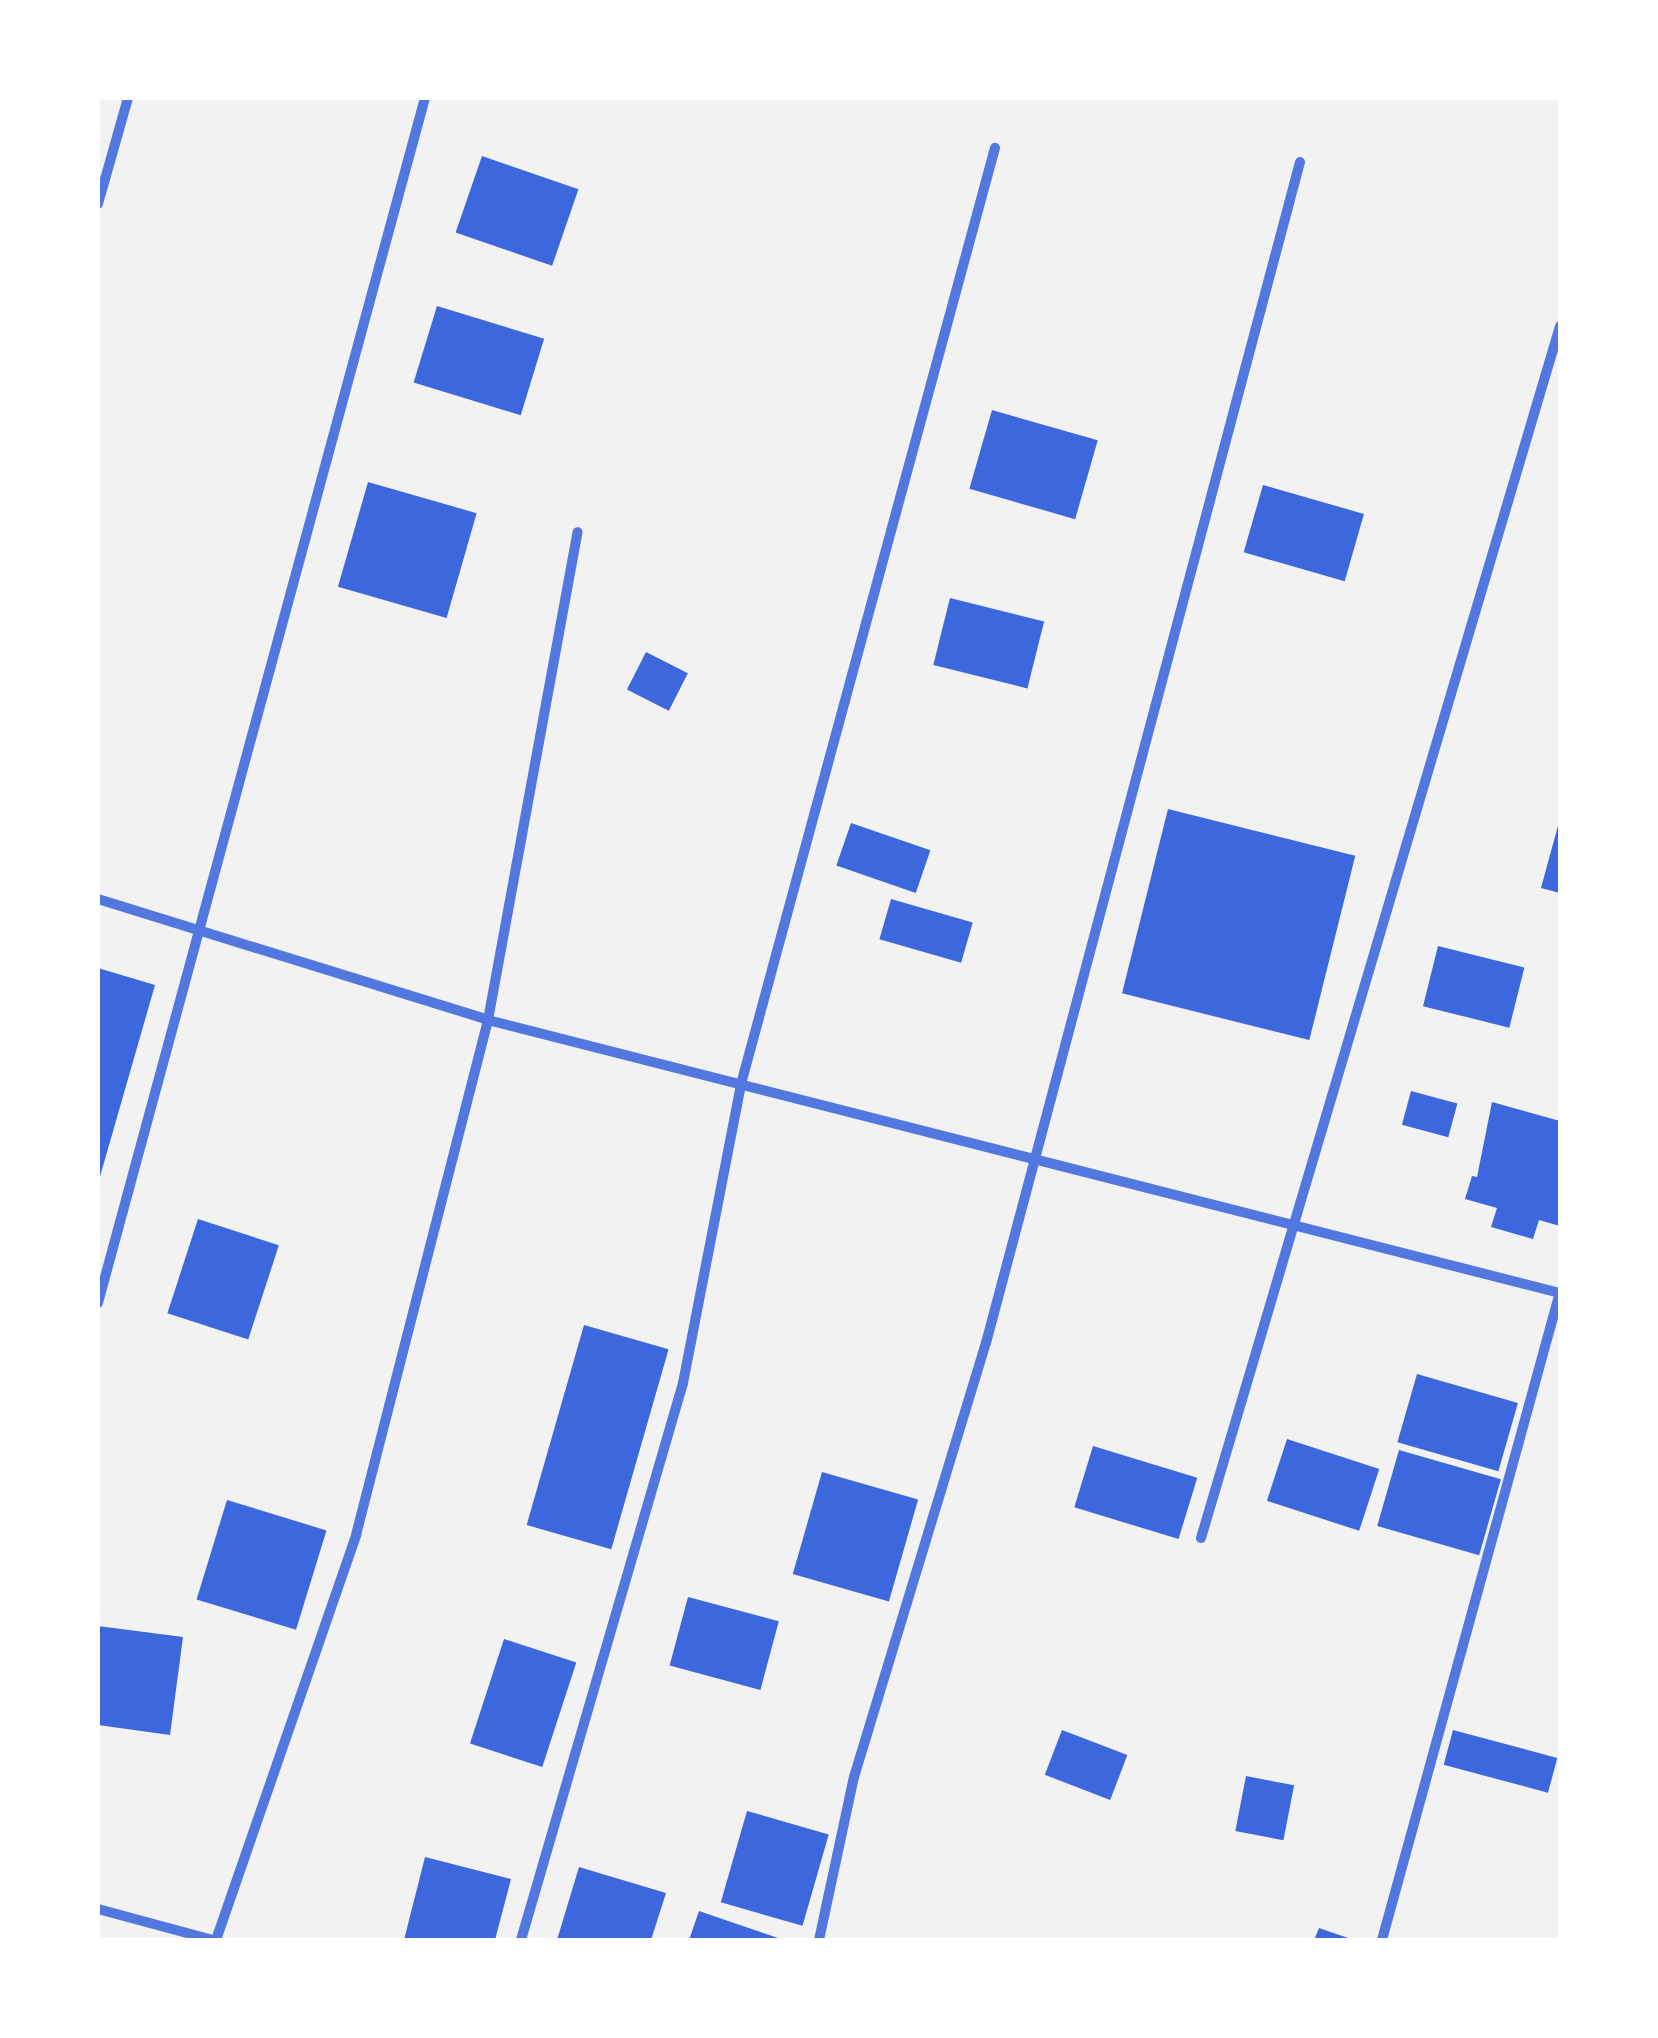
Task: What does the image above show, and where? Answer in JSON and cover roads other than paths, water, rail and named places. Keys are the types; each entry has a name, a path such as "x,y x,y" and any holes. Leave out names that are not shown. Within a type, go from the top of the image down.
{"street":[{"path":"98,204 128,98"},
{"path":"98,1303 204,930 425,98"},
{"path":"521,1940 683,1382 742,1084 995,148"},
{"path":"819,1940 854,1777 1035,1160 1300,162"},
{"path":"1201,1538 1560,326"},
{"path":"98,1908 214,1940 356,1535 488,1020 578,532"},
{"path":"98,899 488,1020 1560,1293 1382,1940"}]}
